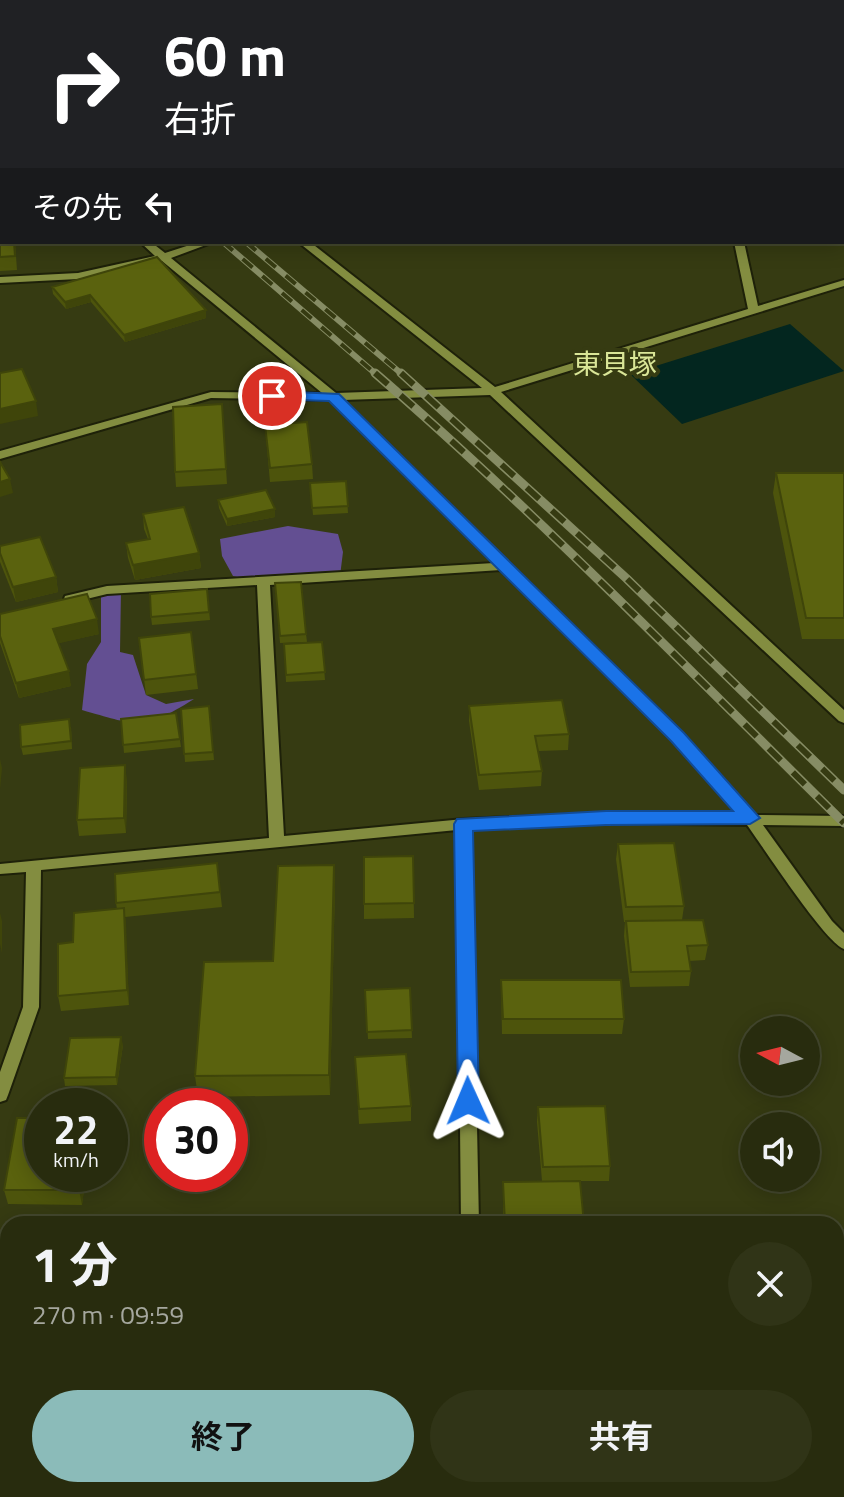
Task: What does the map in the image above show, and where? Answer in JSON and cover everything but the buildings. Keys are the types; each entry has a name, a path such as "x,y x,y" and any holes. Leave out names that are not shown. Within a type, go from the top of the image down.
{"street":[{"path":"148,244 333,397 678,737 750,818 827,925 844,943"},
{"path":"0,280 78,276 165,257 203,244"},
{"path":"306,244 493,391 844,718"},
{"path":"739,244 753,309"},
{"path":"0,440 5,454 211,395 333,397 493,391 844,283"},
{"path":"58,602 107,590 506,566"},
{"path":"263,581 277,843"},
{"path":"0,869 464,824 606,818 844,821"},
{"path":"464,824 470,1216"},
{"path":"0,1095 31,1007 34,867"}],"shaded area":[{"path":"288,526 338,534 343,552 340,576 255,581 233,576 222,556 220,539"},
{"path":"121,589 120,652 133,655 146,695 166,704 194,699 151,721 116,720 82,710 87,664 101,642 101,592"}],"water":[{"path":"790,324 844,371 682,424 630,374"}],"railway":[{"path":"225,244 377,375"},
{"path":"248,244 403,375"},
{"path":"375,373 554,537 844,823"},
{"path":"401,373 626,578 844,790"}],"district":[{"name":"東貝塚","path":"615,363"}],"route":[{"path":"272,396 333,397 678,737 750,818 606,818 464,824 468,1101"}]}
